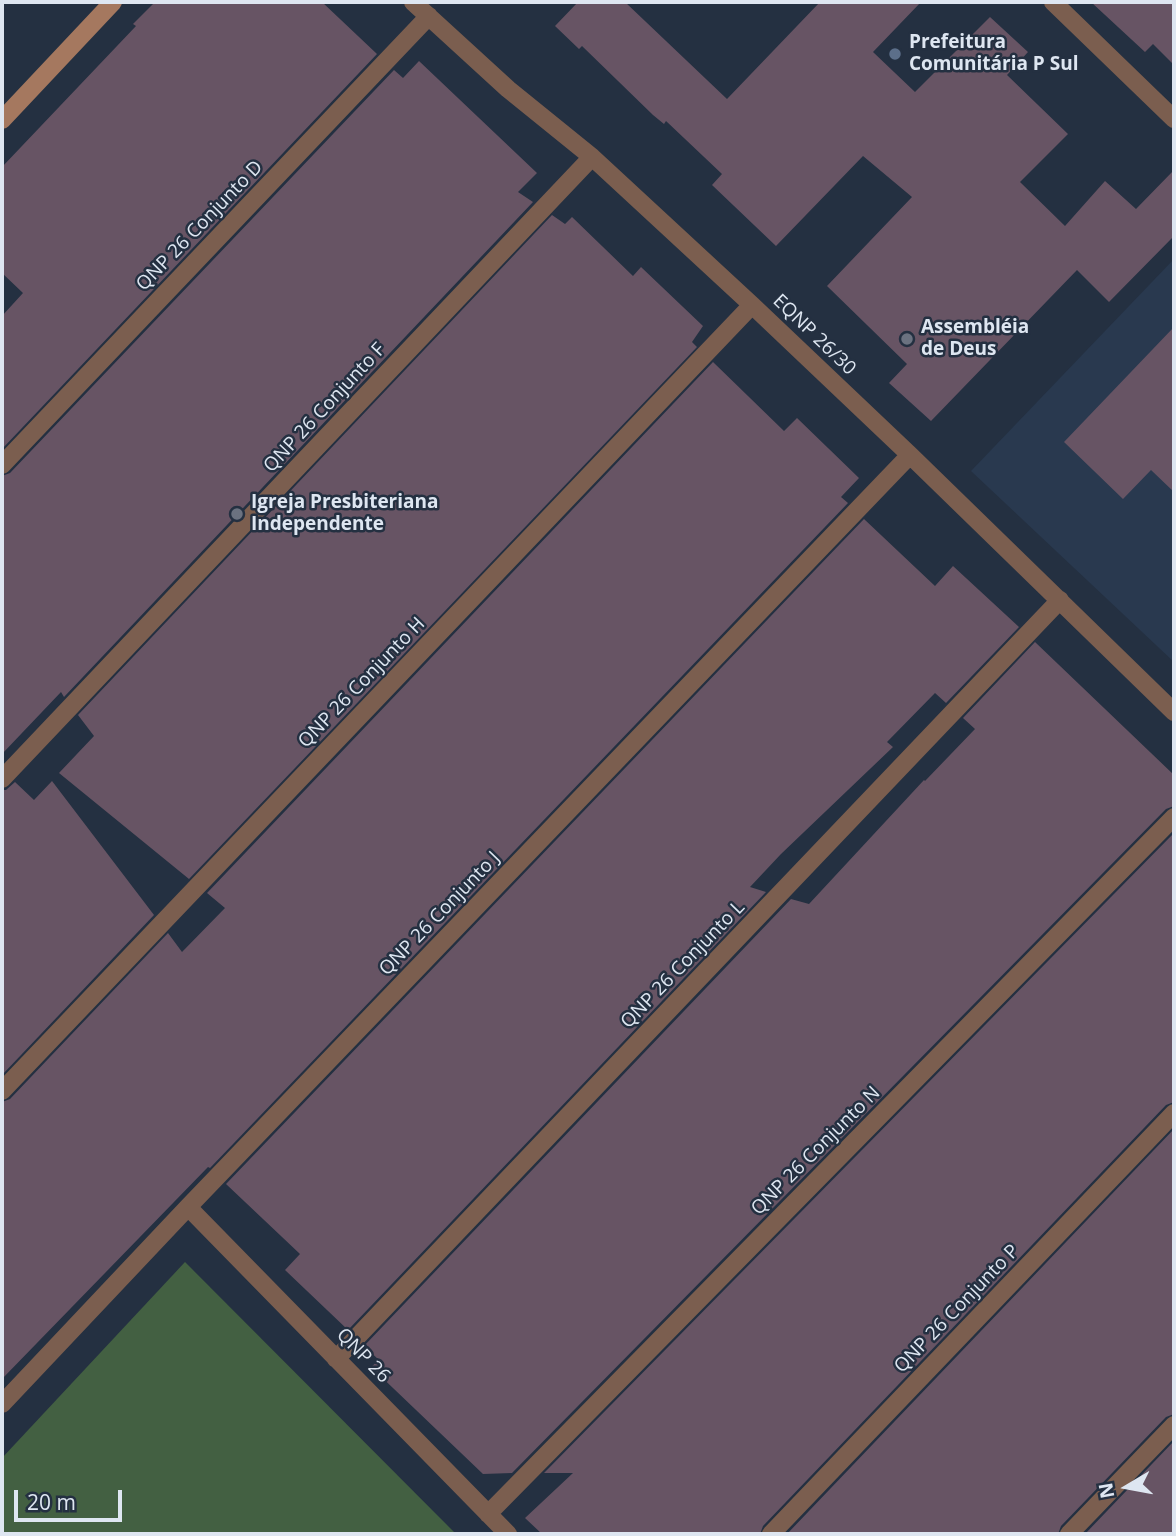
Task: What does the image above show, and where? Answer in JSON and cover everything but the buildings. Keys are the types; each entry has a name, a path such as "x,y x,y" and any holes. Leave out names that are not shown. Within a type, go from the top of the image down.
{"street":[{"path":"2,120 113,2"},
{"name":"EQNP 26/30","path":"413,2 508,89 592,157 752,305 1174,712"},
{"path":"1053,2 1174,119"},
{"name":"QNP 26 Conjunto D","path":"2,465 429,16"},
{"name":"QNP 26 Conjunto F","path":"2,779 592,157"},
{"name":"QNP 26 Conjunto H","path":"2,1091 752,305"},
{"name":"QNP 26 Conjunto J","path":"2,1404 910,455"},
{"name":"QNP 26 Conjunto L","path":"336,1359 1060,600"},
{"name":"QNP 26 Conjunto N","path":"488,1514 1174,817"},
{"name":"QNP 26 Conjunto P","path":"771,1534 1174,1113"},
{"name":"QNP 26","path":"188,1207 508,1534"},
{"path":"1069,1534 1174,1425"}],"shaded area":[{"path":"1174,259 1174,662 971,471"}],"green space":[{"path":"185,1262 456,1534 2,1534 2,1458"}],"place":[{"name":"Prefeitura Comunitária P Sul","path":"895,54"},
{"name":"Assembléia de Deus","path":"907,339"},
{"name":"Igreja Presbiteriana Independente","path":"237,514"}]}
